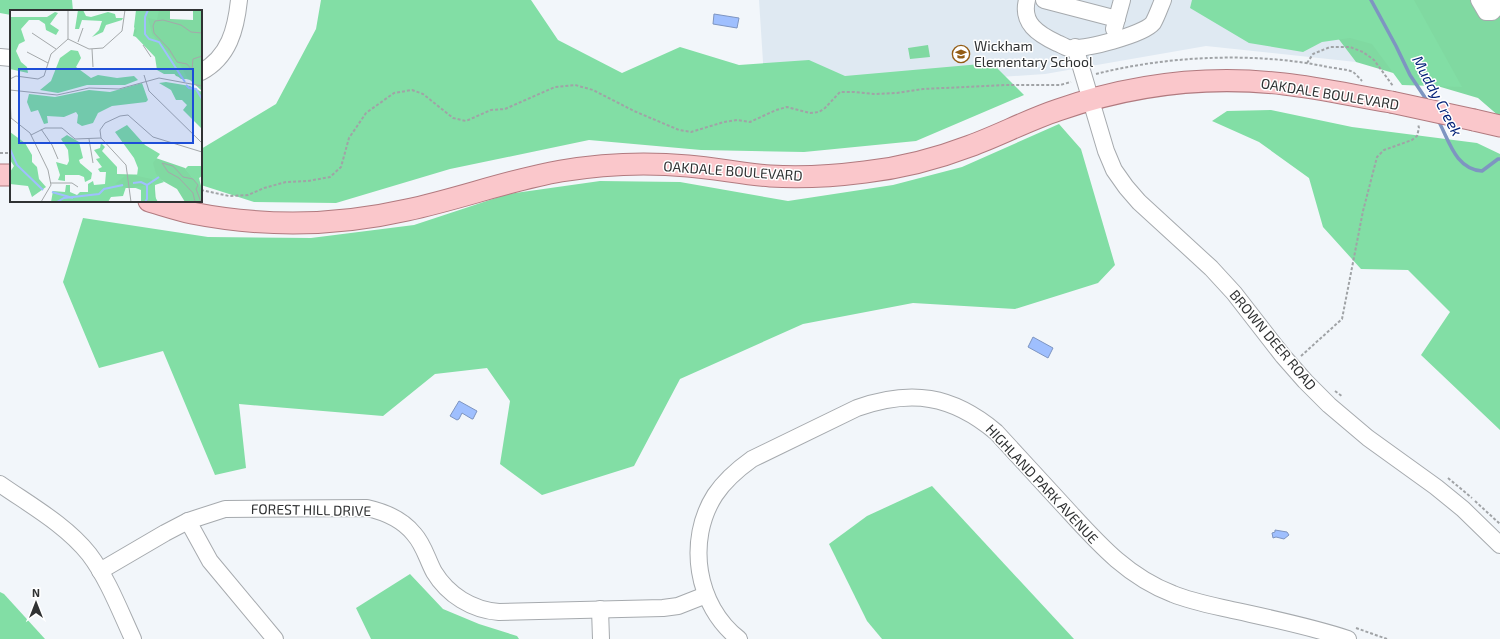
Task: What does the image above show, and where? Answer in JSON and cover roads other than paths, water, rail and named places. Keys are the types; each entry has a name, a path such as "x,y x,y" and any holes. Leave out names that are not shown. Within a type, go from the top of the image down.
{"main road":[{"name":"OAKDALE BOULEVARD","path":"153,202 188,212 242,220 268,222 329,222 408,210 535,176 564,170 598,166 627,164 672,165 740,173 795,176 867,172 937,157 970,146 1057,110 1090,100 1142,88 1177,83 1212,81 1247,81 1393,96 1474,120 1500,126"}],"street":[{"path":"202,71 216,61 226,49 233,35 239,0"},
{"path":"1027,0 1025,8 1029,23 1044,37 1068,48 1090,46 1129,37 1152,24 1163,0"},
{"path":"1044,0 1116,19"},
{"path":"1110,41 1122,0"},
{"path":"1479,0 1486,12 1492,12 1496,8 1495,0"},
{"name":"BROWN DEER ROAD","path":"1075,47 1101,137 1112,163 1126,186 1139,202 1211,268 1234,293 1305,382 1329,405 1363,434 1436,487 1463,509 1500,545"},
{"path":"0,57 10,58"},
{"name":"HIGHLAND PARK AVENUE","path":"739,639 723,623 714,611 701,581 698,562 698,544 701,526 715,495 726,480 752,459 857,408 891,398 921,398 939,400 956,406 983,421 996,432 1097,543 1132,573 1155,587 1192,601 1303,626 1350,632"},
{"path":"0,484 60,526 76,539 89,554 100,571 134,639"},
{"name":"FOREST HILL DRIVE","path":"100,571 188,521 225,509 367,508 394,517 409,529 423,546 440,581 451,592 466,603 481,610 499,612 663,608 678,606 706,594"},
{"path":"188,521 210,561 275,639"},
{"path":"600,610 601,639"}],"water":[{"path":"714,14 739,18 737,28 713,24"},
{"path":"1033,337 1053,348 1048,358 1028,347"},
{"path":"459,401 477,411 473,419 462,413 457,420 450,416"},
{"path":"1275,530 1287,532 1289,535 1284,539 1276,537 1273,538 1272,533 1275,532"}],"waterway":[{"name":"Muddy Creek","path":"1371,0 1410,75 1428,102"},
{"name":"Muddy Creek","path":"1438,120 1454,152 1465,165 1482,171 1500,159"}],"place":[{"name":"Wickham Elementary School","path":"961,54"}]}
